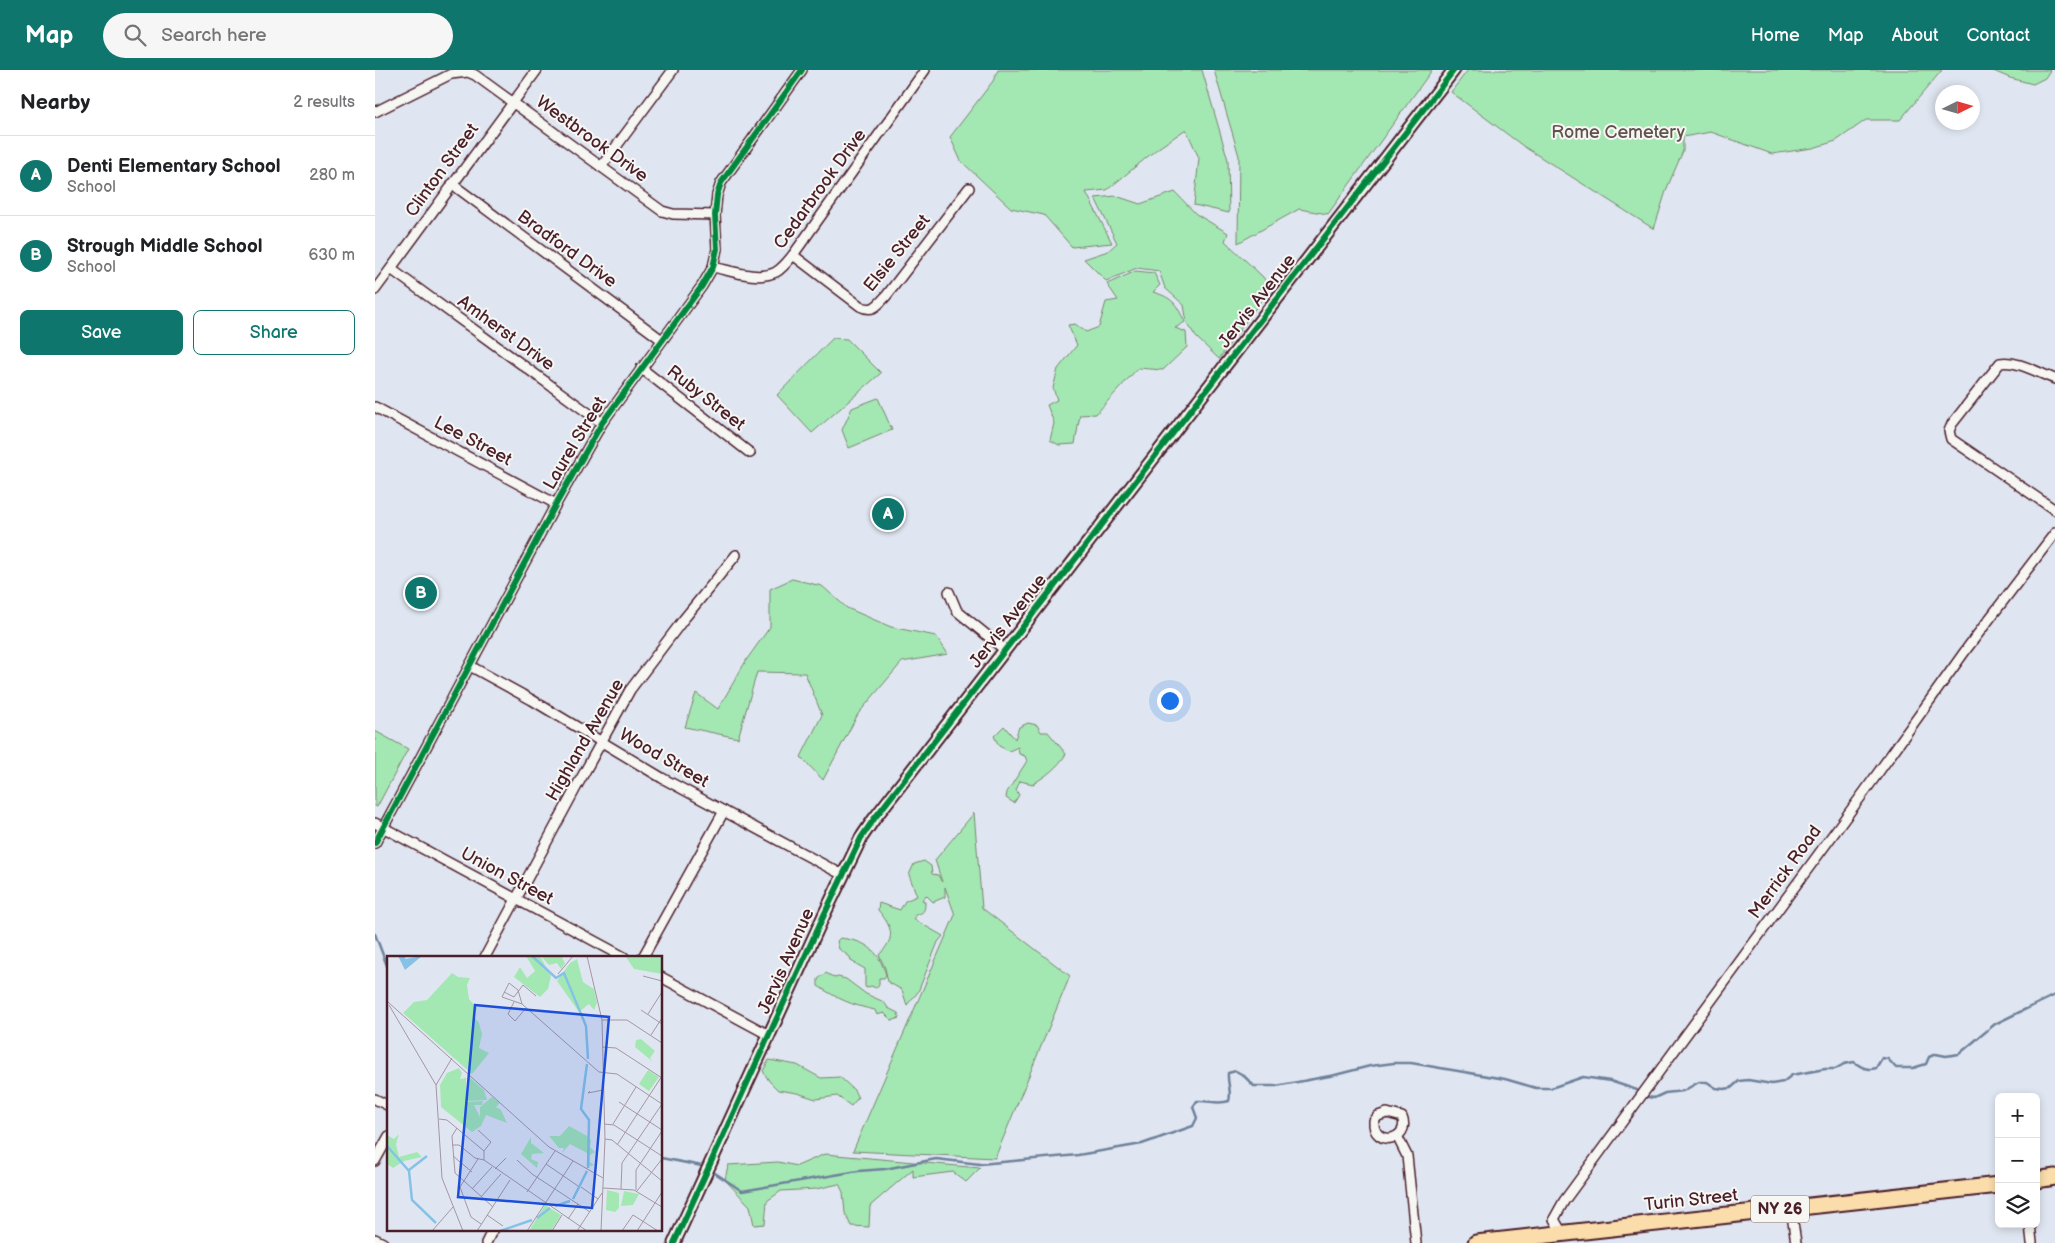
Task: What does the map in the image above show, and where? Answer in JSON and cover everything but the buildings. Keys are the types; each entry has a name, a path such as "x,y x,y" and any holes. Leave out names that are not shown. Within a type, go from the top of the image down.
{"main road":[{"path":"2040,1179 2055,1177"},
{"name":"Turin Street","path":"1476,1243 1564,1238 1791,1208 1995,1185"}],"street":[{"name":"Clinton Street","path":"375,290 537,70"},
{"path":"601,167 673,70"},
{"name":"Laurel Street","path":"375,843 379,825 470,666 556,504 602,423 702,286 713,267 717,249 715,215 717,195 726,175 802,70"},
{"name":"Cedarbrook Drive","path":"713,267 749,274 771,274 783,267 925,70"},
{"name":"Jervis Avenue","path":"675,1243 861,838 1454,70"},
{"name":"Westbrook Drive","path":"375,112 451,74 468,72 513,102 662,210 673,214 715,215"},
{"name":"Bradford Drive","path":"452,184 662,340"},
{"name":"Elsie Street","path":"793,255 859,306 867,309 873,308 887,295 969,188"},
{"name":"Amherst Drive","path":"391,269 602,423"},
{"path":"2055,380 2015,364 1999,363 1952,424 1949,431 1951,439 2055,510"},
{"name":"Ruby Street","path":"641,368 750,453"},
{"name":"Lee Street","path":"375,407 556,504"},
{"name":"Merrick Road","path":"1564,1238 1554,1219 1563,1201 1865,791 1968,647 2055,533"},
{"name":"Highland Avenue","path":"486,956 630,690 736,554"},
{"path":"949,592 957,611 1005,650"},
{"name":"Wood Street","path":"470,666 662,778 843,875"},
{"path":"644,956 724,811"},
{"name":"Union Street","path":"379,825 622,956"},
{"path":"663,978 769,1036"},
{"path":"375,1099 387,1105"},
{"path":"1397,1136 1407,1156 1416,1243"},
{"path":"375,1161 387,1140"},
{"path":"1791,1208 1796,1243"},
{"path":"2030,1228 2032,1243"},
{"path":"486,1243 492,1230"},
{"path":"375,1239 383,1243"}],"green space":[{"path":"998,70 1202,70 1228,160 1229,213 1194,205 1199,158 1186,129 1157,149 1107,190 1086,192 1112,243 1072,247 1044,215 1011,208 961,161 950,137 993,81"},
{"path":"1214,70 1432,70 1328,214 1299,209 1238,243 1239,156"},
{"name":"Rome Cemetery","path":"1468,70 1942,70 1900,120 1866,120 1836,141 1813,148 1772,154 1711,132 1683,137 1683,151 1667,188 1654,229 1523,146 1451,92"},
{"path":"1991,70 2050,70 2045,78 2033,84 2010,78"},
{"path":"1175,192 1196,214 1228,233 1225,241 1263,277 1270,288 1219,359 1196,337 1187,323 1184,305 1165,288 1159,271 1137,268 1106,281 1084,259 1108,251 1117,243 1095,198 1116,196 1140,204"},
{"path":"1136,271 1154,273 1160,285 1153,292 1170,299 1176,306 1185,322 1175,328 1186,332 1187,347 1163,370 1138,368 1096,414 1080,415 1075,444 1059,445 1050,440 1054,423 1047,405 1057,400 1053,388 1058,369 1077,345 1068,325 1075,324 1086,332 1099,327 1106,302 1118,300 1107,284"},
{"path":"833,338 847,339 881,373 812,433 777,395"},
{"path":"878,398 892,430 849,448 842,430 852,408"},
{"path":"792,579 822,586 847,608 891,627 936,636 948,654 902,662 858,714 823,780 801,757 822,715 805,673 757,672 738,738 685,727 696,693 718,709 747,659 770,627 770,589"},
{"path":"1028,723 1037,725 1041,732 1048,732 1066,754 1051,771 1033,784 1020,781 1016,790 1019,795 1014,803 1006,798 1007,792 1027,761 1025,756 1019,754 1018,747 1009,751 999,746 994,736 1004,726 1015,739 1019,727"},
{"path":"375,731 408,749 377,807 375,806"},
{"path":"974,813 982,908 1070,976 995,1158 853,1151 955,915 945,887 945,897 933,902 926,895 922,900 925,902 924,910 915,915 915,920 943,936 938,942 918,992 907,1005 902,990 888,982 885,968 879,955 888,943 891,933 887,922 878,910 879,903 900,910 905,901 917,896 909,875 914,864 924,861 931,866 932,874 938,875 942,882 935,860"},
{"path":"840,938 864,944 875,953 886,975 884,978 879,978 879,984 876,988 871,986 866,988 865,969 851,961 850,957 839,949 837,941"},
{"path":"826,973 835,978 846,979 866,994 884,1002 888,1008 898,1013 899,1018 892,1021 884,1013 877,1015 875,1010 852,1004 825,991 818,986 818,979"},
{"path":"769,1060 797,1065 821,1078 840,1077 854,1090 858,1098 851,1106 837,1096 816,1099 778,1090 763,1071"},
{"path":"825,1154 980,1168 966,1182 953,1172 913,1177 913,1169 870,1206 869,1227 851,1226 845,1213 843,1192 839,1184 816,1189 781,1191 767,1201 765,1224 754,1225 750,1206 725,1180 728,1165 778,1162 797,1166"}],"waterway":[{"path":"375,934 387,966"},
{"path":"1648,1097 1654,1098 1665,1093 1683,1091 1699,1082 1707,1082 1716,1088 1724,1089 1731,1088 1739,1081 1748,1080 1772,1084 1783,1082 1792,1075 1835,1069 1844,1064 1854,1062 1864,1068 1873,1069 1876,1068 1882,1058 1888,1059 1896,1068 1913,1068 1926,1064 1929,1057 1936,1054 1946,1056 1959,1054 1995,1024 2055,995"},
{"path":"715,1173 742,1191 858,1171 885,1169 936,1159 980,1164 1078,1155 1142,1144 1193,1126 1197,1118 1193,1107 1197,1101 1221,1103 1229,1101 1228,1073 1236,1071 1254,1086 1276,1086 1335,1075 1370,1066 1411,1063 1505,1079 1536,1088 1551,1088 1583,1077 1610,1081 1637,1090"},
{"path":"663,1158 702,1166"}],"cycle path":[{"path":"375,843 556,504 602,423 702,286 713,267 717,249 715,215 717,195 721,183 802,70"},
{"path":"674,1243 861,838 1454,70"}],"place":[{"name":"Denti Elementary School","path":"888,514"},
{"name":"Strough Middle School","path":"421,593"}]}
